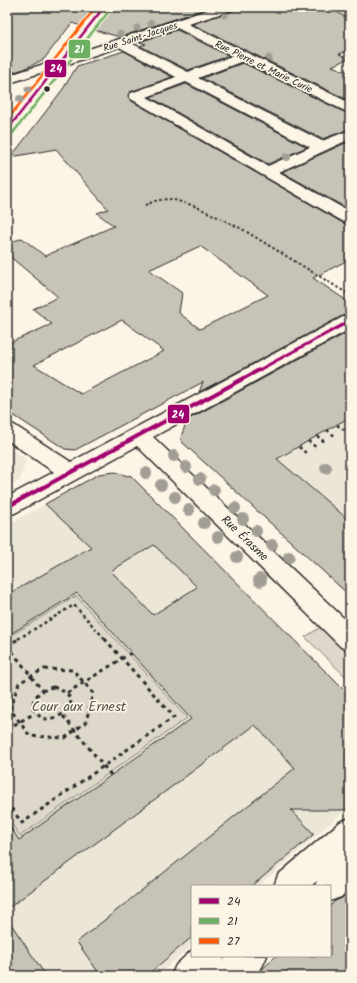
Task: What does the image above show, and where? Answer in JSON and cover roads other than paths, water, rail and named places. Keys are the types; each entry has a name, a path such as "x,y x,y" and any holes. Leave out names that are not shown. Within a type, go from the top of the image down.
{"street":[{"path":"7,145 11,140 9,128 104,7"},
{"name":"Rue Saint-Jacques","path":"7,80 228,7"},
{"name":"Rue Pierre et Marie Curie","path":"178,24 350,108"},
{"path":"119,42 322,147"},
{"path":"244,56 136,96 350,218"},
{"path":"267,172 350,134"},
{"path":"7,507 350,321"},
{"path":"7,430 70,472"},
{"name":"Rue Érasme","path":"140,436 350,640"},
{"path":"290,885 348,839"},
{"path":"331,885 350,868"},
{"path":"187,976 208,957"},
{"path":"229,976 250,957"}],"park label":[{"name":"Cour aux Ernest","path":"79,706"}]}
